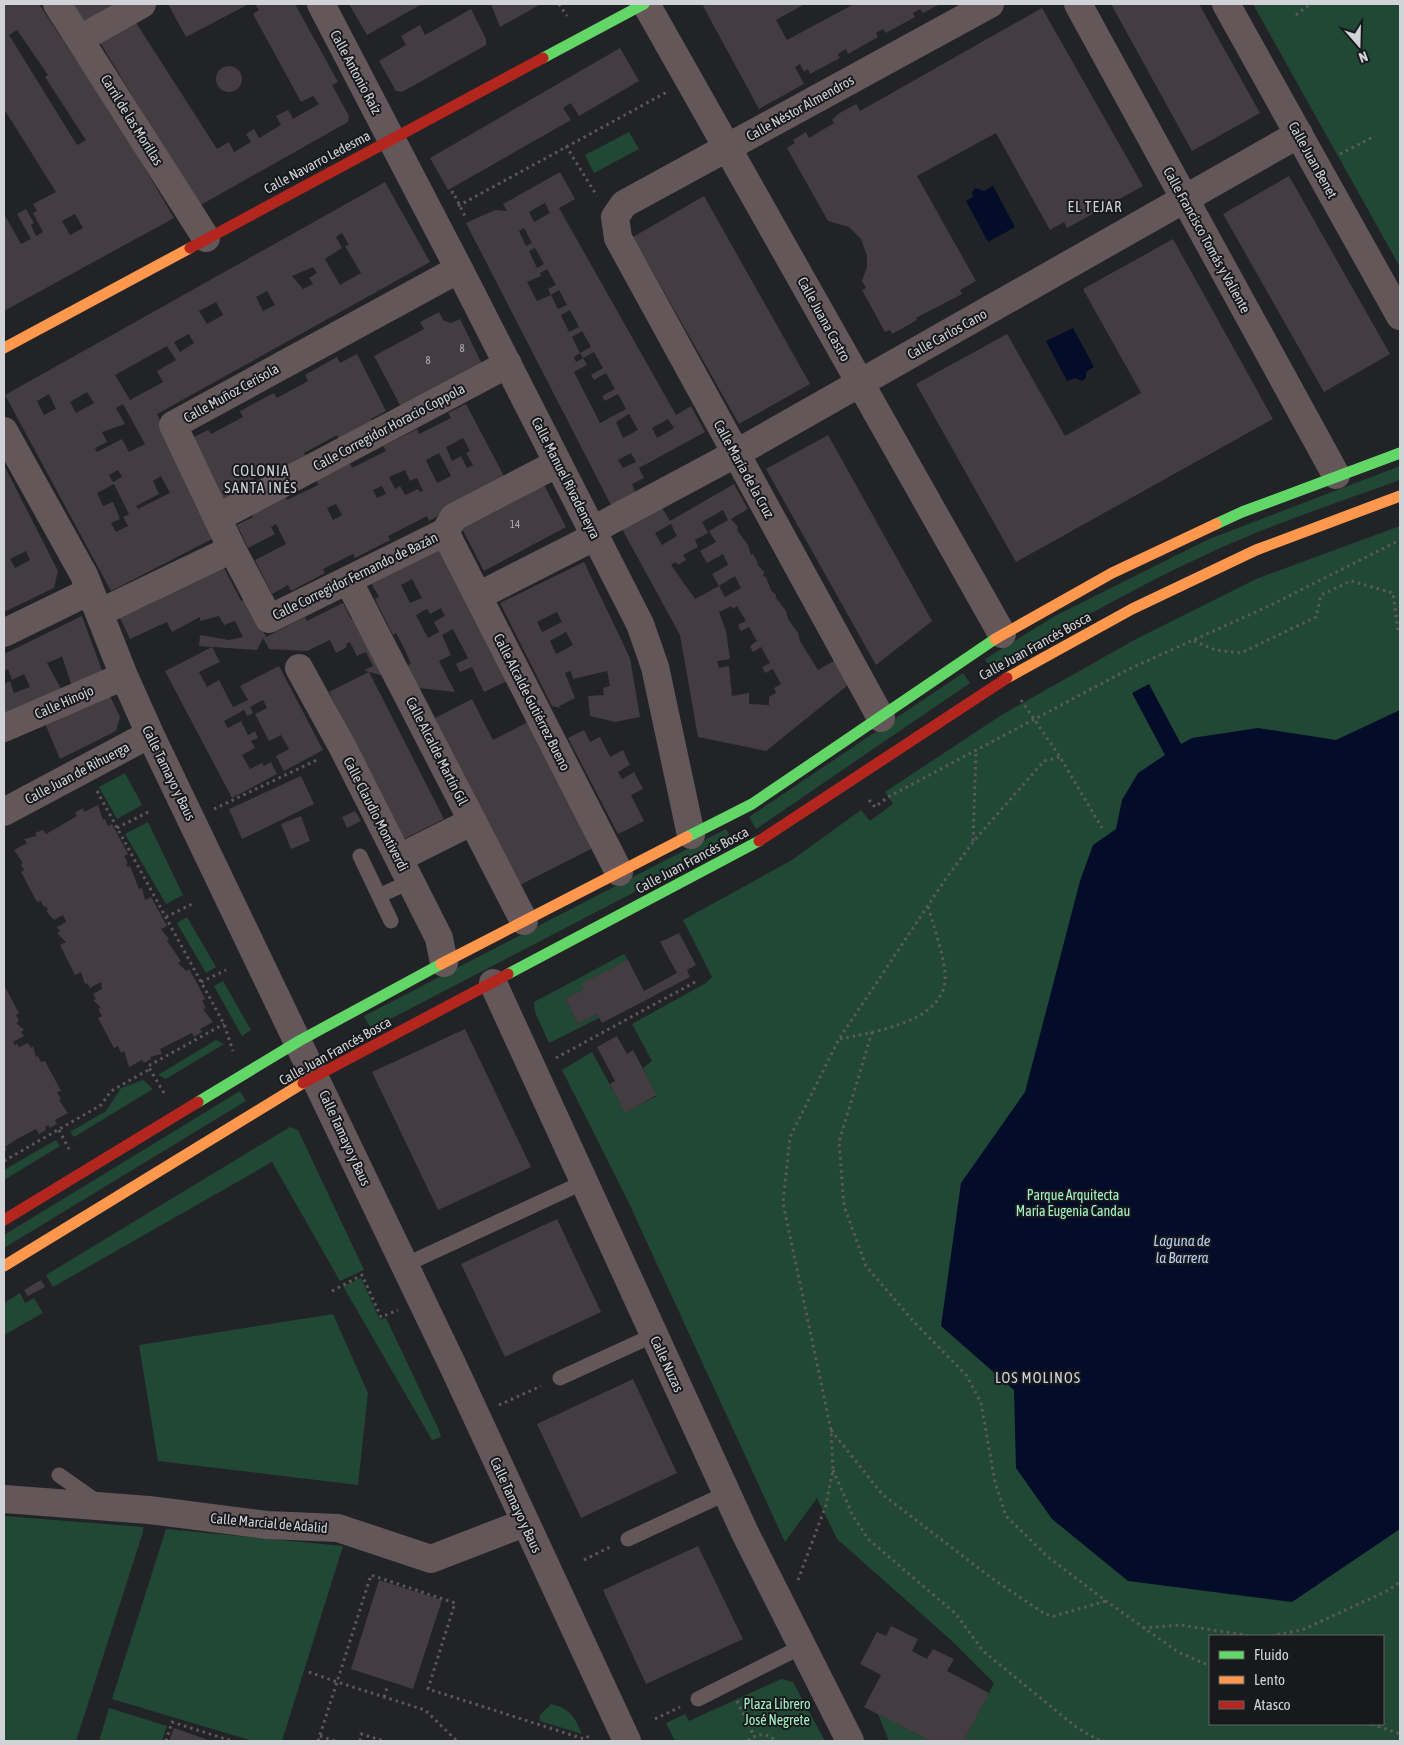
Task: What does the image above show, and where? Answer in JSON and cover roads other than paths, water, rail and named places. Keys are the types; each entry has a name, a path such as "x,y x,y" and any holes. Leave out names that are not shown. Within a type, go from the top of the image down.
{"main road":[{"name":"Calle Navarro Ledesma","path":"4,348 645,4"},
{"name":"Calle Juan Francés Bosca","path":"4,1220 298,1041 524,921 752,804 1002,634 1121,569 1242,512 1336,475 1400,453"},
{"name":"Calle Juan Francés Bosca","path":"4,1266 315,1076 774,833 987,690 1132,609 1256,550 1400,496"}],"street":[{"name":"Carril de las Morillas","path":"57,4 206,238"},
{"path":"80,39 142,4"},
{"name":"Calle Antonio Raíz","path":"321,4 392,139"},
{"name":"Calle Juana Castro","path":"645,4 1002,634"},
{"name":"Calle Néstor Almendros","path":"615,217 624,204 990,4"},
{"name":"Calle Francisco Tomás y Valiente","path":"1078,4 1336,475"},
{"name":"Calle Juan Benet","path":"1226,4 1400,316"},
{"name":"Calle Carlos Cano","path":"478,596 595,533 1299,134"},
{"name":"Calle Manuel Rivadeneyra","path":"392,139 640,624 655,667 691,835"},
{"name":"Calle María de la Cruz","path":"615,217 618,238 881,718"},
{"name":"Calle Muñoz Cerisola","path":"232,549 173,425 459,269"},
{"name":"Calle Corregidor Horacio Coppola","path":"217,518 508,364"},
{"name":"Calle Tamayo y Baus","path":"4,431 84,575 124,676 150,734 422,1300 524,1524 627,1741"},
{"name":"Calle Corregidor Fernando de Bazán","path":"232,549 269,619 349,582 445,532 454,517 558,463"},
{"name":"Calle Alcalde Gutiérrez Bueno","path":"445,532 619,872"},
{"path":"4,633 94,602 232,549"},
{"name":"Calle Alcalde Martín Gil","path":"349,582 524,921"},
{"name":"Calle Claudio Montiverdi","path":"299,668 343,748 439,938 444,963"},
{"name":"Calle Hinojo","path":"4,728 124,676"},
{"name":"Calle Juan de Rihuerga","path":"4,812 150,734"},
{"path":"405,869 473,821"},
{"name":"Calle Nuzas","path":"493,983 727,1493 785,1616 850,1741"},
{"name":"Calle Marcial de Adalid","path":"4,1499 106,1507 267,1526 338,1528 431,1559 468,1537 524,1524"}],"lane":[{"path":"360,856 391,921"},
{"path":"379,896 405,869"},
{"path":"405,1265 584,1182"},
{"path":"560,1378 654,1335"},
{"path":"59,1474 83,1493 106,1507"},
{"path":"628,1539 727,1493"},
{"path":"693,1701 801,1647"}],"water":[{"path":"993,186 1015,227 988,242 966,201 973,197 972,192 975,188 984,191"},
{"path":"1073,328 1094,367 1086,372 1086,378 1082,381 1075,378 1067,381 1046,341"},
{"name":"Laguna de la Barrera","path":"1149,684 1181,744 1192,738 1258,728 1336,740 1400,710 1400,1529 1292,1602 1128,1581 1052,1519 1016,1468 1014,1390 941,1326 961,1183 1025,1092 1080,881 1093,845 1116,829 1122,800 1138,773 1165,755 1132,693"}],"district":[{"name":"EL TEJAR","path":"1095,207"},
{"name":"COLONIA SANTA INÉS","path":"261,480"},
{"name":"LOS MOLINOS","path":"1038,1378"}],"park label":[{"name":"Parque Arquitecta María Eugenia Candau","path":"1073,1204"},
{"name":"Plaza Librero José Negrete","path":"777,1712"}]}
